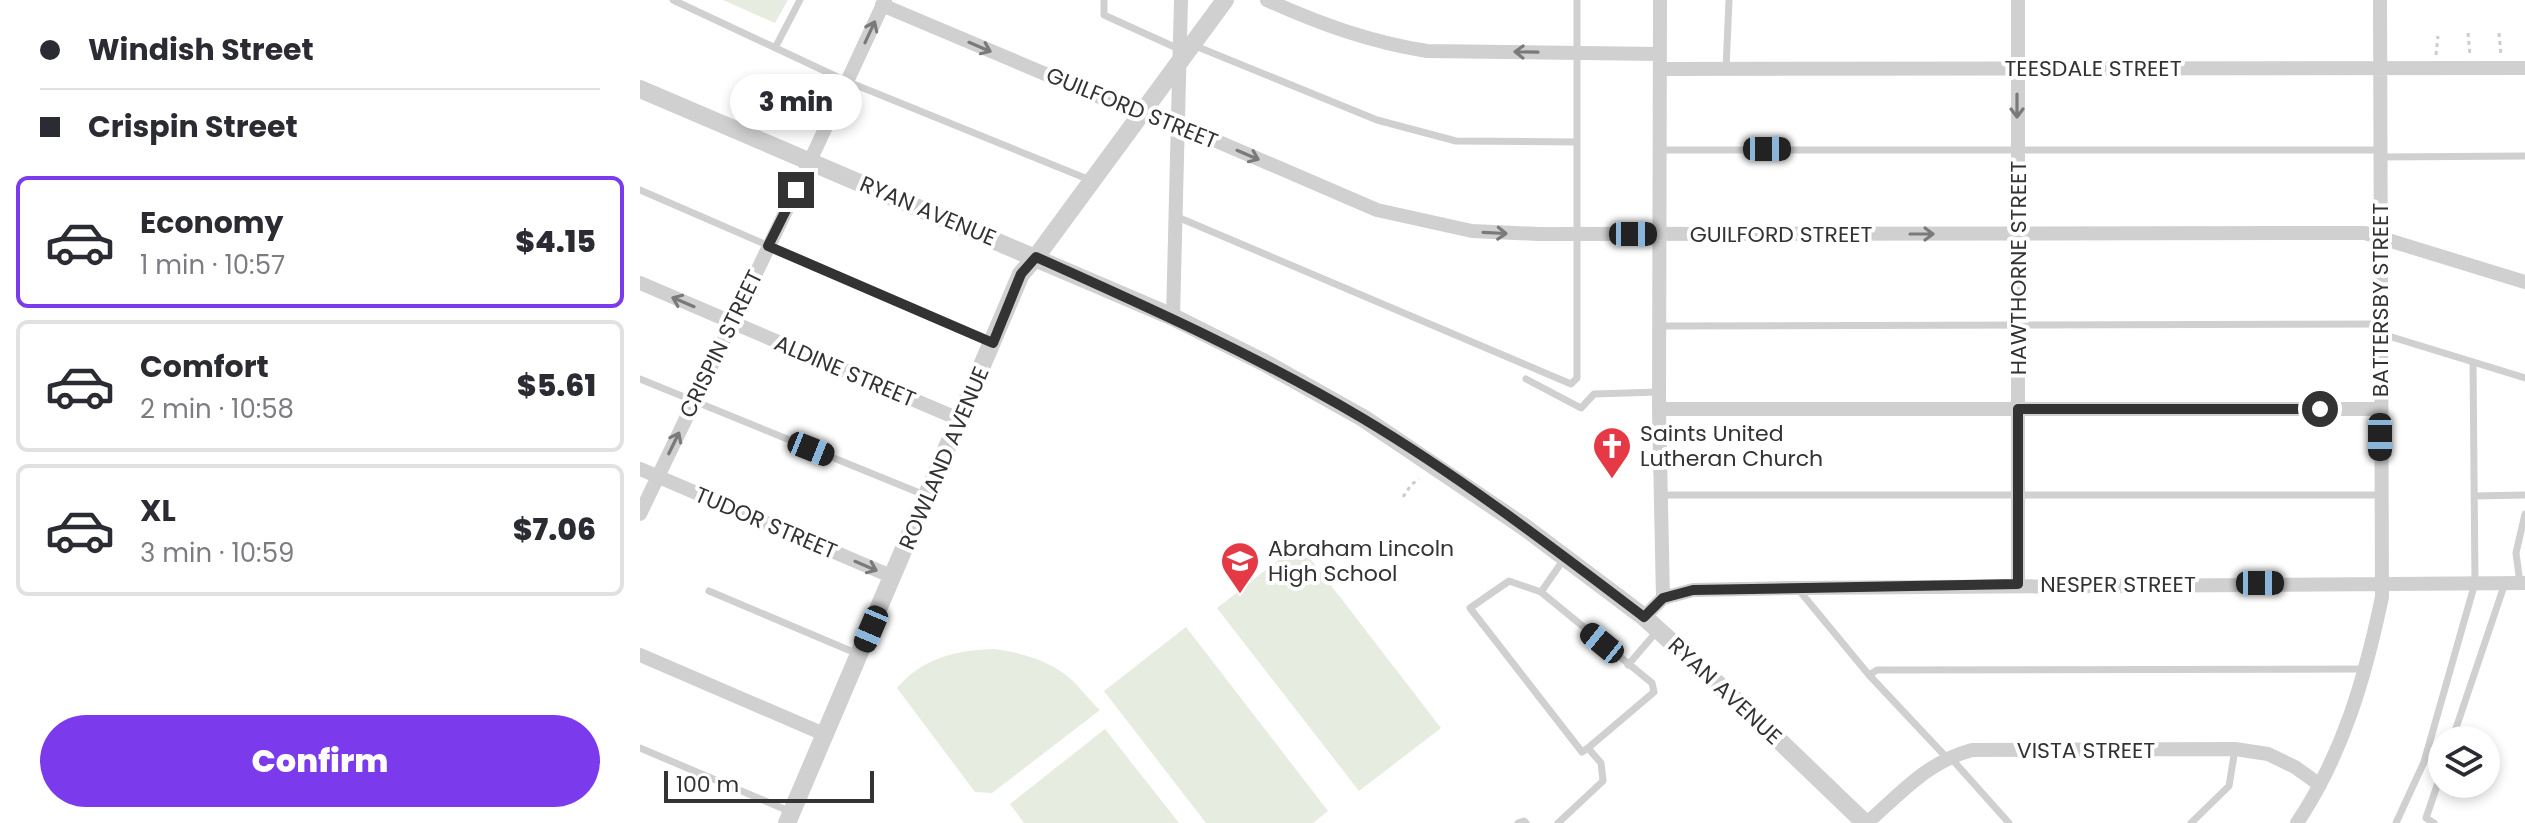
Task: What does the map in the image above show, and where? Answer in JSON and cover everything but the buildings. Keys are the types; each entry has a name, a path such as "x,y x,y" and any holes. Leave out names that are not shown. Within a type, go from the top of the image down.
{"street":[{"path":"1173,317 1177,124 1184,51 1181,0"},
{"name":"ROWLAND AVENUE","path":"790,818 1021,274 1092,181 1184,51 1225,0"},
{"path":"1267,0 1335,30 1427,51 1660,54"},
{"path":"1651,623 1663,598 1659,409 1660,0"},
{"name":"HAWTHORNE STREET","path":"2018,0 2018,584"},
{"name":"BATTERSBY STREET","path":"2297,823 2343,739 2365,669 2382,597 2380,0"},
{"name":"CRISPIN STREET","path":"640,514 883,3"},
{"name":"GUILFORD STREET","path":"883,3 1140,114 1177,124 1377,210 1472,231 1578,234 2365,233 2525,282"},
{"name":"TEESDALE STREET","path":"1660,69 2525,68"},
{"name":"RYAN AVENUE","path":"640,89 1173,317 1265,363 1363,418 1439,467 1651,623 1866,823"},
{"name":"ALDINE STREET","path":"640,283 961,420"},
{"path":"1659,409 2380,409"},
{"name":"TUDOR STREET","path":"640,469 893,577"},
{"name":"NESPER STREET","path":"1663,598 1693,590 2018,584 2517,583"},
{"path":"640,655 826,735"},
{"name":"VISTA STREET","path":"1866,823 1931,767 1972,750 2235,749 2268,754 2295,767 2320,785"}],"lane":[{"path":"673,0 846,81 1092,181"},
{"path":"775,48 800,0"},
{"path":"1104,0 1104,15 1184,51 1377,120 1456,141 1577,142"},
{"path":"1175,216 1571,384 1577,378 1577,0"},
{"path":"1726,69 1729,0"},
{"path":"1660,150 2017,148 2525,156"},
{"path":"640,190 993,343"},
{"path":"1660,326 2018,325 2380,329 2525,378"},
{"path":"2396,823 2424,762 2475,583 2473,362"},
{"path":"640,379 928,496"},
{"path":"1526,379 1581,408 1594,394 1659,392"},
{"path":"1660,495 2381,495"},
{"path":"2474,496 2525,495"},
{"path":"2458,726 2517,583 2516,553 2525,514"},
{"path":"1541,592 1565,558"},
{"path":"1509,581 1541,592 1628,665 1652,683 1654,692 1582,752 1470,608 1509,581"},
{"path":"1796,588 1869,675 2009,823"},
{"path":"709,591 860,655"},
{"path":"1628,665 1651,623"},
{"path":"1869,675 1877,670 2365,669"},
{"path":"640,748 790,818"},
{"path":"1558,823 1603,781 1601,763 1588,748"},
{"path":"2191,823 2229,786 2235,749"},
{"path":"2433,798 2426,818 2434,823"},
{"path":"1518,823 1526,823"}],"path":[{"path":"2468,33 2470,55"},
{"path":"2499,33 2501,55"},
{"path":"2436,55 2438,36"},
{"path":"1403,497 1419,479"}],"shaded area":[{"path":"723,0 788,0 775,23"},
{"path":"1299,544 1441,728 1359,791 1217,608"},
{"path":"1186,627 1328,811 1313,823 1206,823 1104,691"},
{"path":"994,649 1047,663 1074,682 1100,710 992,793 975,792 897,688 918,669 941,658 967,651"},
{"path":"1105,729 1179,823 1024,823 1010,804"}],"place":[{"name":"Saints United Lutheran Church","path":"1612,480"},
{"name":"Abraham Lincoln High School","path":"1240,595"}],"route":[{"path":"796,190 768,246 993,343 1021,274 1036,257 1173,317 1265,363 1363,418 1523,526 1644,617 1663,598 1693,590 2018,584 2018,409 2320,409"}]}
